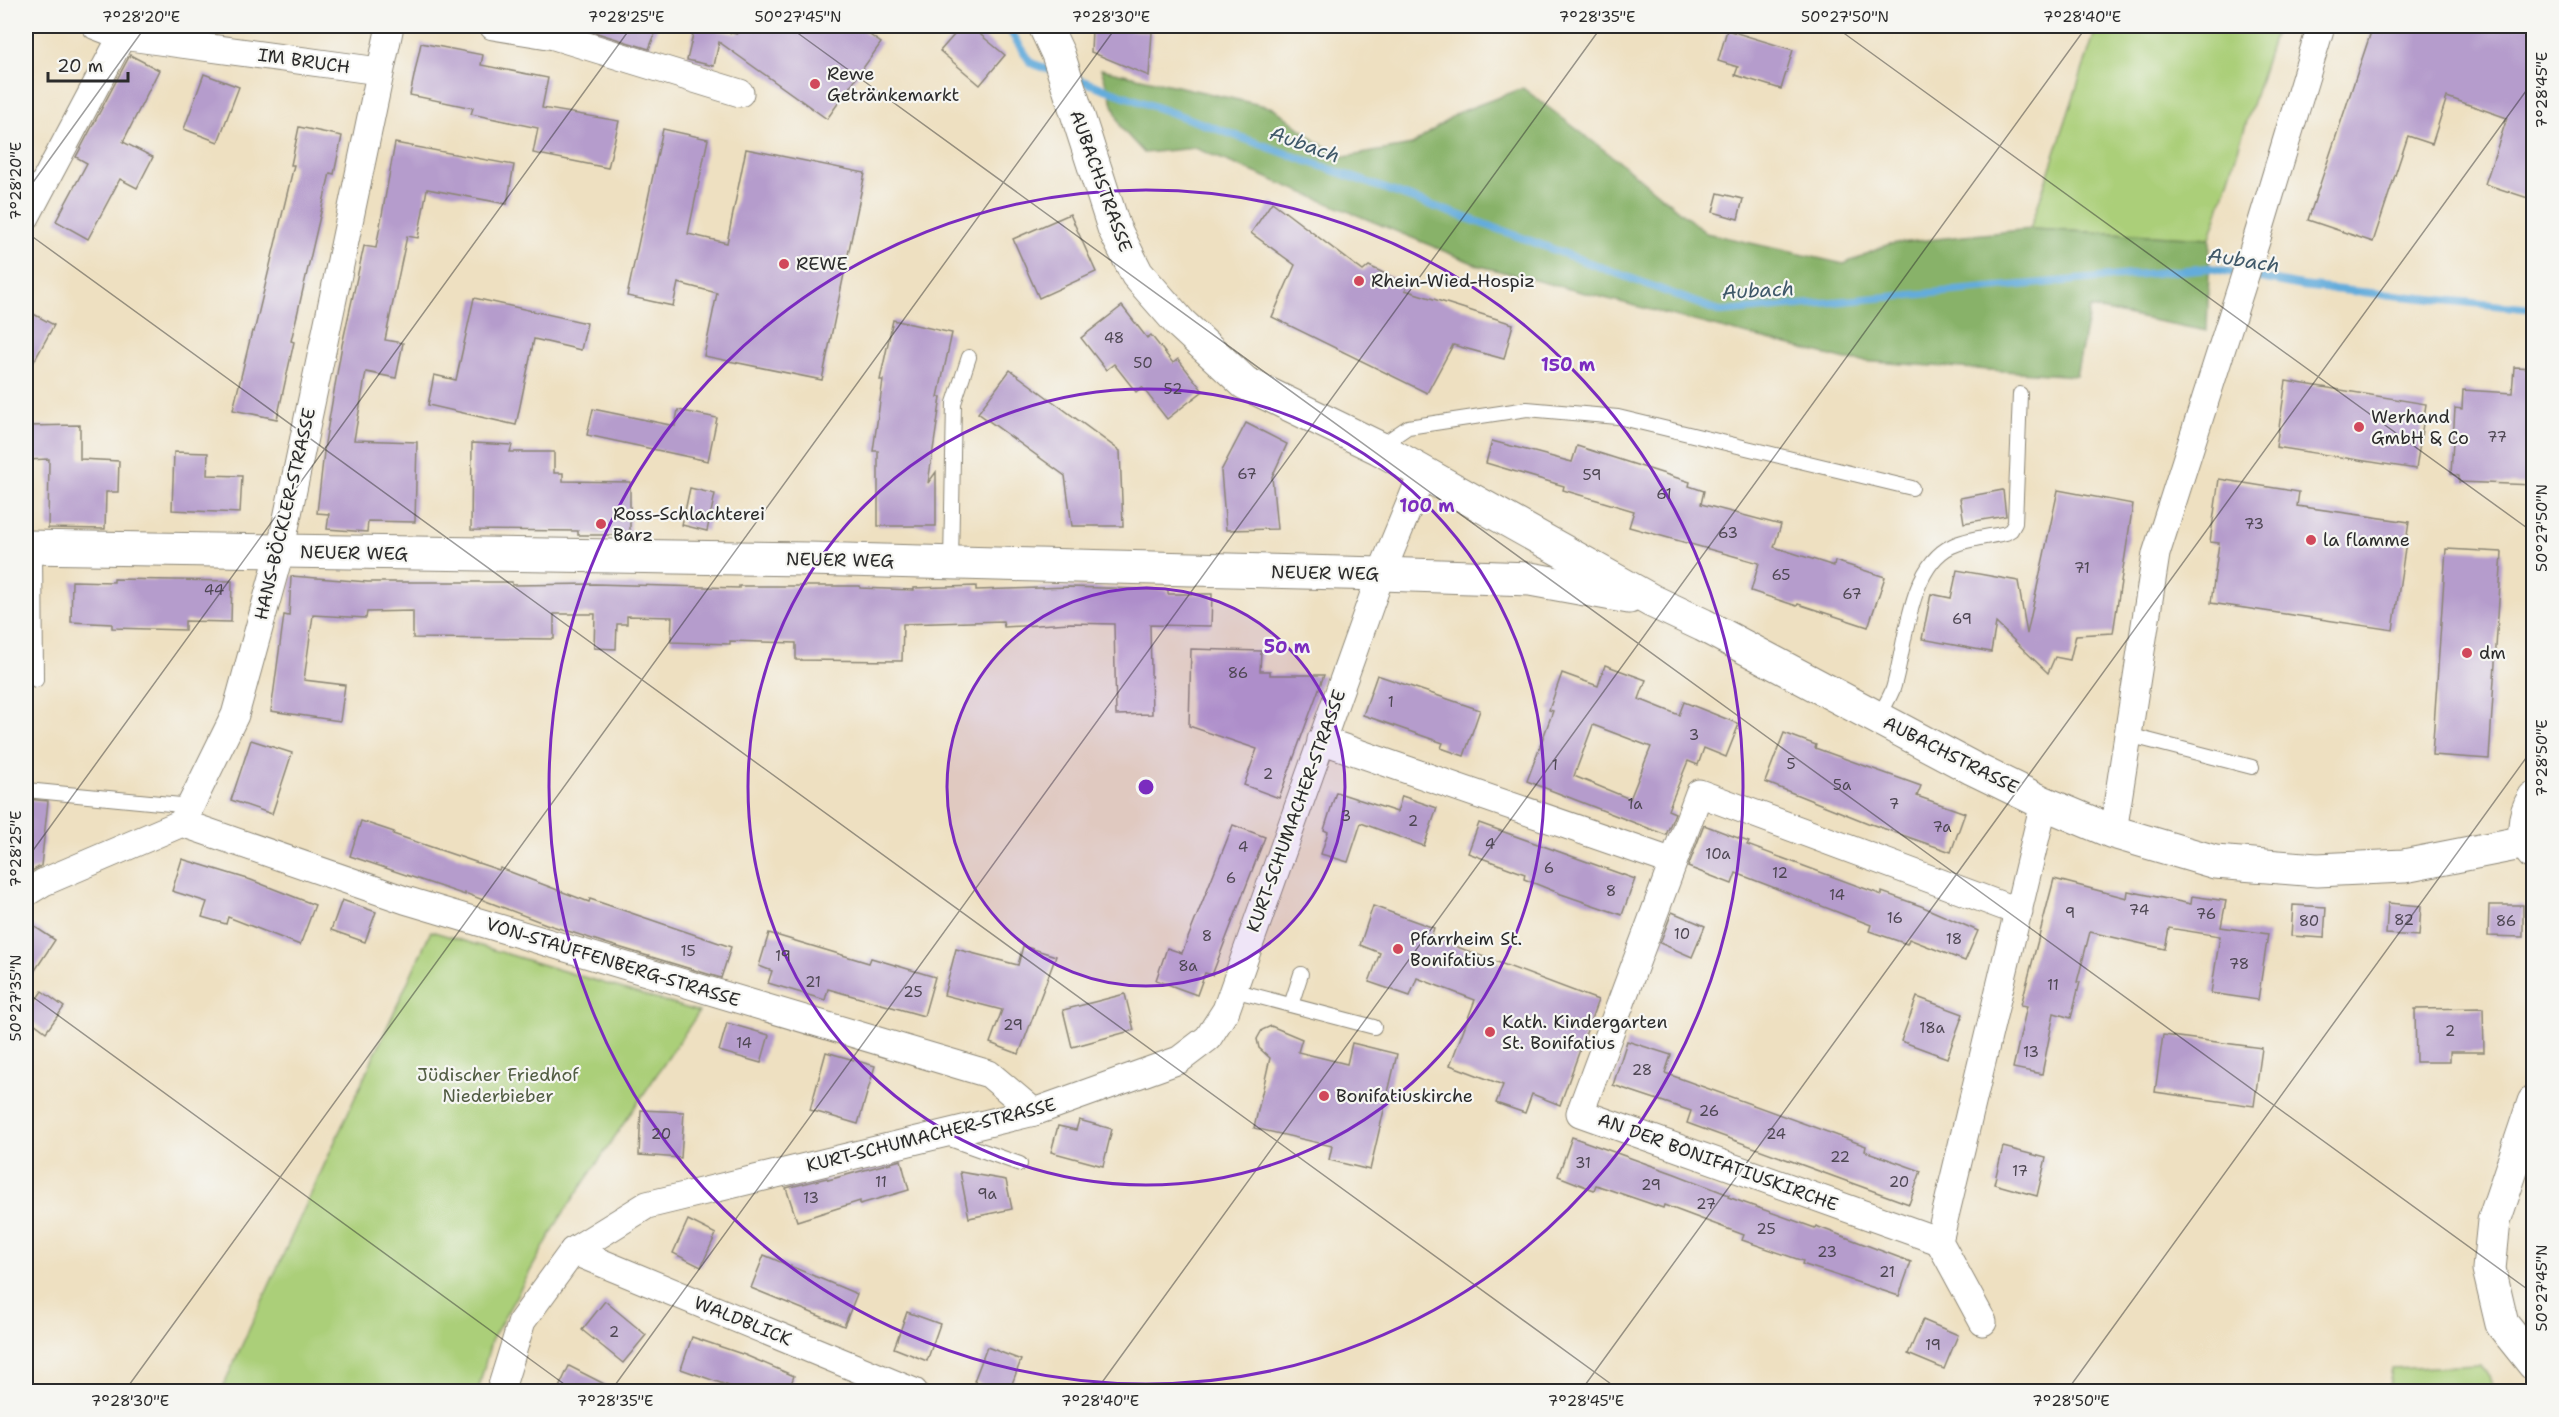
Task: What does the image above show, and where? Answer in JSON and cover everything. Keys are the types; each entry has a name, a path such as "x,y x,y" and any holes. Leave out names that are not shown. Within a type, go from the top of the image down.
{"street":[{"name":"IM BRUCH","path":"96,26 122,36 379,71"},
{"name":"HANS-BÖCKLER-STRASSE","path":"187,815 235,715 280,552 390,26"},
{"path":"493,26 554,36 740,93"},
{"path":"2113,832 2156,554 2257,238 2321,26"},
{"path":"26,218 122,36"},
{"name":"AUBACHSTRASSE","path":"1052,40 1114,228 1137,274 1180,323 1245,383 1424,472 1652,601 1703,625 2044,803 2113,832 2215,862 2317,870 2404,866 2530,848"},
{"path":"1381,574 1424,472"},
{"name":"NEUER WEG","path":"30,547 951,563 1381,574 1530,579 1652,601"},
{"name":"KURT-SCHUMACHER-STRASSE","path":"500,1392 522,1322 573,1251 647,1205 1034,1112 1179,1060 1208,1038 1226,1010 1381,574"},
{"path":"1321,740 1673,862"},
{"name":"AN DER BONIFATIUSKIRCHE","path":"1939,1241 1580,1113 1699,794 2019,912"},
{"path":"2530,848 2524,825 2534,798"},
{"path":"1983,1323 1939,1241 2044,803"},
{"path":"26,893 44,882 187,815"},
{"name":"VON-STAUFFENBERG-STRASSE","path":"187,815 405,900 989,1074 1034,1112"},
{"path":"2534,1102 2494,1221 2489,1269 2502,1324 2534,1364"},
{"name":"WALDBLICK","path":"573,1251 914,1392"}],"lane":[{"path":"951,563 954,403 969,357"},
{"path":"1879,718 1892,691 1918,585 1927,568 1953,545 2011,530 2014,523 2020,394"},
{"path":"1379,448 1408,427 1527,409 1618,417 1912,488"},
{"path":"30,547 36,680"},
{"path":"2128,735 2252,767"},
{"path":"26,790 187,815"},
{"path":"1291,1005 1301,974"},
{"path":"1233,990 1374,1027"},
{"path":"936,1135 1020,1164"}],"green space":[{"path":"2097,26 2277,26 2210,238 2030,229"},
{"path":"1101,69 1274,108 1320,144 1345,157 1412,145 1457,113 1523,88 1621,163 1706,233 1844,264 1889,244 2030,229 2210,238 2207,331 2090,308 2076,376 1846,360 1480,266 1195,148 1144,153 1121,128"},
{"name":"Jüdischer Friedhof Niederbieber","path":"431,931 699,1012 560,1218 491,1341 478,1391 221,1391"},
{"path":"2480,1365 2497,1391 2388,1391 2392,1369"}],"building":[{"path":"583,26 658,26 649,49 594,32"},
{"name":"Rewe Getränkemarkt","path":"695,26 737,34 742,26 857,26 881,43 827,119 719,42 714,66 687,60"},
{"path":"962,26 970,26 1005,55 980,85 940,51"},
{"path":"1098,26 1131,26 1131,31 1152,32 1149,76 1091,52 1092,28 1097,29"},
{"path":"2373,26 2534,26 2534,200 2485,184 2507,118 2447,97 2432,144 2408,136 2373,242 2308,220"},
{"path":"1727,30 1793,50 1781,89 1735,75 1738,67 1718,61"},
{"path":"421,43 483,55 481,65 548,78 542,108 619,121 608,168 533,153 538,128 471,114 473,108 410,95"},
{"path":"130,55 159,70 123,142 153,157 137,188 120,179 88,239 56,221 87,163 76,157"},
{"path":"204,74 239,87 218,142 184,129"},
{"path":"299,127 342,136 334,174 330,173 291,341 294,342 277,419 233,410 294,165 291,165"},
{"name":"REWE","path":"663,129 708,139 688,234 727,243 746,149 865,173 822,380 704,356 717,293 678,283 673,306 627,296"},
{"path":"395,143 514,165 507,204 427,189 418,238 407,236 385,340 403,343 396,378 366,372 354,440 417,442 415,522 368,521 367,532 327,529 329,514 317,513 325,443 342,345 364,246 376,248"},
{"path":"1718,193 1743,199 1738,219 1713,212"},
{"path":"1272,202 1363,271 1369,266 1408,285 1405,290 1513,324 1504,359 1453,345 1427,393 1272,317 1295,265 1251,233"},
{"path":"1070,214 1096,272 1039,298 1013,239"},
{"path":"474,298 587,323 581,350 534,339 516,425 428,405 434,375 456,380"},
{"path":"1122,306 1147,338 1151,335 1173,363 1178,359 1203,391 1167,419 1142,387 1136,392 1114,364 1106,370 1081,338"},
{"path":"26,310 54,325 26,376"},
{"path":"893,320 952,333 938,397 941,397 928,483 936,472 936,526 878,526 878,451 873,451 883,380 880,380"},
{"path":"2514,367 2534,368 2534,485 2459,482 2459,476 2451,474 2455,408 2462,409 2463,390 2512,393"},
{"path":"1010,370 1120,451 1123,526 1072,526 1065,476 978,413"},
{"name":"Werhand GmbH & Co","path":"2286,381 2426,404 2416,469 2276,447"},
{"path":"593,409 675,426 678,410 717,418 708,461 587,435"},
{"path":"1246,423 1287,444 1272,477 1277,529 1226,530 1221,471"},
{"path":"80,425 80,459 119,461 118,492 106,492 105,529 48,528 49,459 26,460 26,426"},
{"path":"1492,441 1572,462 1577,446 1690,482 1689,486 1704,491 1701,504 1781,525 1774,547 1834,566 1835,561 1885,577 1868,627 1751,591 1759,563 1629,527 1634,511 1563,490 1564,486 1486,463"},
{"path":"472,443 512,445 510,452 554,452 554,473 563,473 563,481 630,482 630,535 578,535 578,531 471,530"},
{"path":"174,452 208,453 207,475 242,476 240,513 172,510"},
{"path":"2219,479 2299,492 2297,506 2409,522 2393,630 2211,603 2219,543 2210,542"},
{"path":"690,488 715,494 707,531 682,525"},
{"path":"2003,490 2006,516 1964,523 1960,498"},
{"path":"2058,490 2133,504 2113,633 2076,635 2070,660 2055,657 2048,673 1996,623 1991,652 1922,639 1931,594 1951,598 1957,570 2018,581 2027,634"},
{"name":"dm","path":"2446,549 2502,552 2489,759 2432,755"},
{"path":"291,576 368,582 512,582 512,585 595,584 739,588 739,586 860,586 860,588 914,590 914,588 976,586 976,590 1069,587 1168,590 1168,594 1212,594 1211,626 1150,625 1152,714 1116,715 1114,624 1070,623 1004,627 1003,621 903,624 902,661 796,660 796,643 671,642 672,617 627,616 627,624 617,624 616,649 594,648 595,614 554,614 554,639 413,638 413,611 367,612 366,618 313,615 304,680 345,685 340,721 271,711 284,615 289,616"},
{"path":"114,579 232,581 231,622 185,621 185,630 112,628 112,624 71,622 72,581 114,582"},
{"path":"1191,649 1261,651 1260,671 1270,671 1270,675 1324,675 1279,798 1244,785 1257,749 1189,726"},
{"path":"1605,665 1646,680 1639,699 1679,715 1684,702 1739,724 1726,757 1704,748 1698,765 1688,761 1668,810 1675,813 1666,835 1527,781 1553,711 1549,710 1562,673 1598,686","holes":["1593,725 1651,747 1630,799 1574,776"]},
{"path":"1377,675 1480,710 1464,756 1441,748 1443,743 1363,715"},
{"path":"1784,733 1816,745 1815,748 1921,786 1917,796 1965,813 1951,852 1868,823 1765,782"},
{"path":"251,740 292,753 272,814 231,800"},
{"path":"1336,792 1397,812 1402,796 1437,808 1424,846 1361,823 1348,862 1321,854 1328,832 1324,830"},
{"path":"26,799 48,801 41,866 26,874"},
{"path":"361,821 499,870 500,868 589,902 590,899 731,947 721,978 546,924 465,893 465,895 350,856"},
{"path":"1479,823 1635,879 1622,915 1561,894 1524,879 1525,874 1468,853"},
{"path":"1233,825 1265,837 1212,975 1205,973 1197,995 1156,980 1167,948 1182,953"},
{"path":"1704,825 1749,842 1747,845 1882,895 1882,892 1921,906 1978,931 1965,961 1909,939 1907,944 1869,931 1871,925 1736,873 1732,884 1688,867"},
{"path":"182,859 251,880 315,905 300,945 228,917 226,924 202,917 207,902 172,891"},
{"path":"2054,879 2127,898 2128,891 2191,904 2192,896 2226,901 2221,927 2268,934 2258,1000 2211,993 2220,936 2169,928 2165,949 2090,932 2077,982 2080,982 2071,1018 2054,1013 2042,1074 2013,1068 2027,1006 2021,1005"},
{"path":"342,900 376,912 365,942 331,930"},
{"path":"2388,903 2421,906 2419,936 2386,934"},
{"path":"2293,905 2326,907 2324,938 2291,936"},
{"path":"2489,905 2523,905 2523,937 2488,936"},
{"name":"Kath. Kindergarten St. Bonifatius","path":"1373,906 1434,928 1431,937 1598,1000 1560,1105 1532,1094 1525,1113 1496,1103 1503,1085 1450,1065 1475,1000 1417,978 1410,996 1369,982 1380,953 1360,945"},
{"path":"1672,912 1705,926 1692,957 1660,943"},
{"path":"26,921 55,940 26,984"},
{"path":"769,933 869,963 871,958 935,977 924,1016 828,989 825,1000 768,983 772,971 759,966"},
{"path":"1023,946 1056,956 1019,1054 990,1043 1002,1010 944,995 956,949 1018,965"},
{"path":"42,991 64,1007 46,1032 26,1017"},
{"path":"1125,994 1134,1030 1072,1047 1063,1010"},
{"path":"1917,997 1963,1014 1947,1058 1901,1041"},
{"path":"2483,1008 2484,1052 2450,1052 2450,1062 2416,1062 2415,1009"},
{"path":"727,1023 769,1035 761,1063 719,1051"},
{"name":"Bonifatiuskirche","path":"1271,1026 1302,1039 1298,1052 1347,1064 1352,1043 1397,1054 1370,1170 1329,1160 1332,1146 1254,1128 1270,1058 1259,1048 1257,1039 1262,1030"},
{"path":"2163,1035 2262,1048 2254,1106 2155,1092"},
{"path":"1627,1041 1671,1055 1665,1073 1866,1146 1865,1151 1921,1171 1909,1204 1687,1123 1691,1111 1613,1085"},
{"path":"826,1052 875,1066 858,1124 810,1110"},
{"path":"641,1110 684,1112 681,1158 639,1155"},
{"path":"1079,1120 1112,1129 1103,1166 1051,1152 1058,1126 1076,1130"},
{"path":"1572,1137 1675,1174 1729,1195 1728,1197 1815,1228 1816,1226 1911,1262 1899,1296 1802,1264 1803,1261 1742,1240 1744,1235 1664,1205 1663,1208 1596,1185 1594,1190 1558,1176"},
{"path":"2003,1147 2046,1158 2037,1196 1994,1184"},
{"path":"901,1160 909,1190 860,1204 860,1201 797,1221 786,1188 827,1178 828,1180"},
{"path":"960,1172 1006,1180 1012,1209 969,1218"},
{"path":"688,1220 716,1234 701,1267 673,1253"},
{"path":"764,1255 857,1294 844,1326 751,1288"},
{"path":"605,1301 646,1335 623,1363 582,1330"},
{"path":"907,1312 940,1324 927,1361 894,1348"},
{"path":"1923,1320 1958,1335 1944,1369 1908,1354"},
{"path":"692,1337 745,1355 794,1376 788,1392 746,1392 681,1369"},
{"path":"987,1347 1021,1360 1009,1392 1001,1392 974,1381"},
{"path":"569,1366 620,1392 557,1392"}],"waterway":[{"name":"Aubach","path":"1007,26 1031,63 1056,72"},
{"name":"Aubach","path":"1074,78 1509,233 1721,312 2210,268 2301,286 2534,309"}],"place":[{"name":"Rewe Getränkemarkt","path":"815,84"},
{"name":"REWE","path":"784,264"},
{"name":"Rhein-Wied-Hospiz","path":"1359,281"},
{"name":"Werhand GmbH & Co","path":"2359,427"},
{"name":"Ross-Schlachterei Barz","path":"601,524"},
{"name":"la flamme","path":"2311,540"},
{"name":"dm","path":"2467,653"},
{"name":"Pfarrheim St. Bonifatius","path":"1398,949"},
{"name":"Kath. Kindergarten St. Bonifatius","path":"1490,1032"},
{"name":"Bonifatiuskirche","path":"1324,1096"}]}
